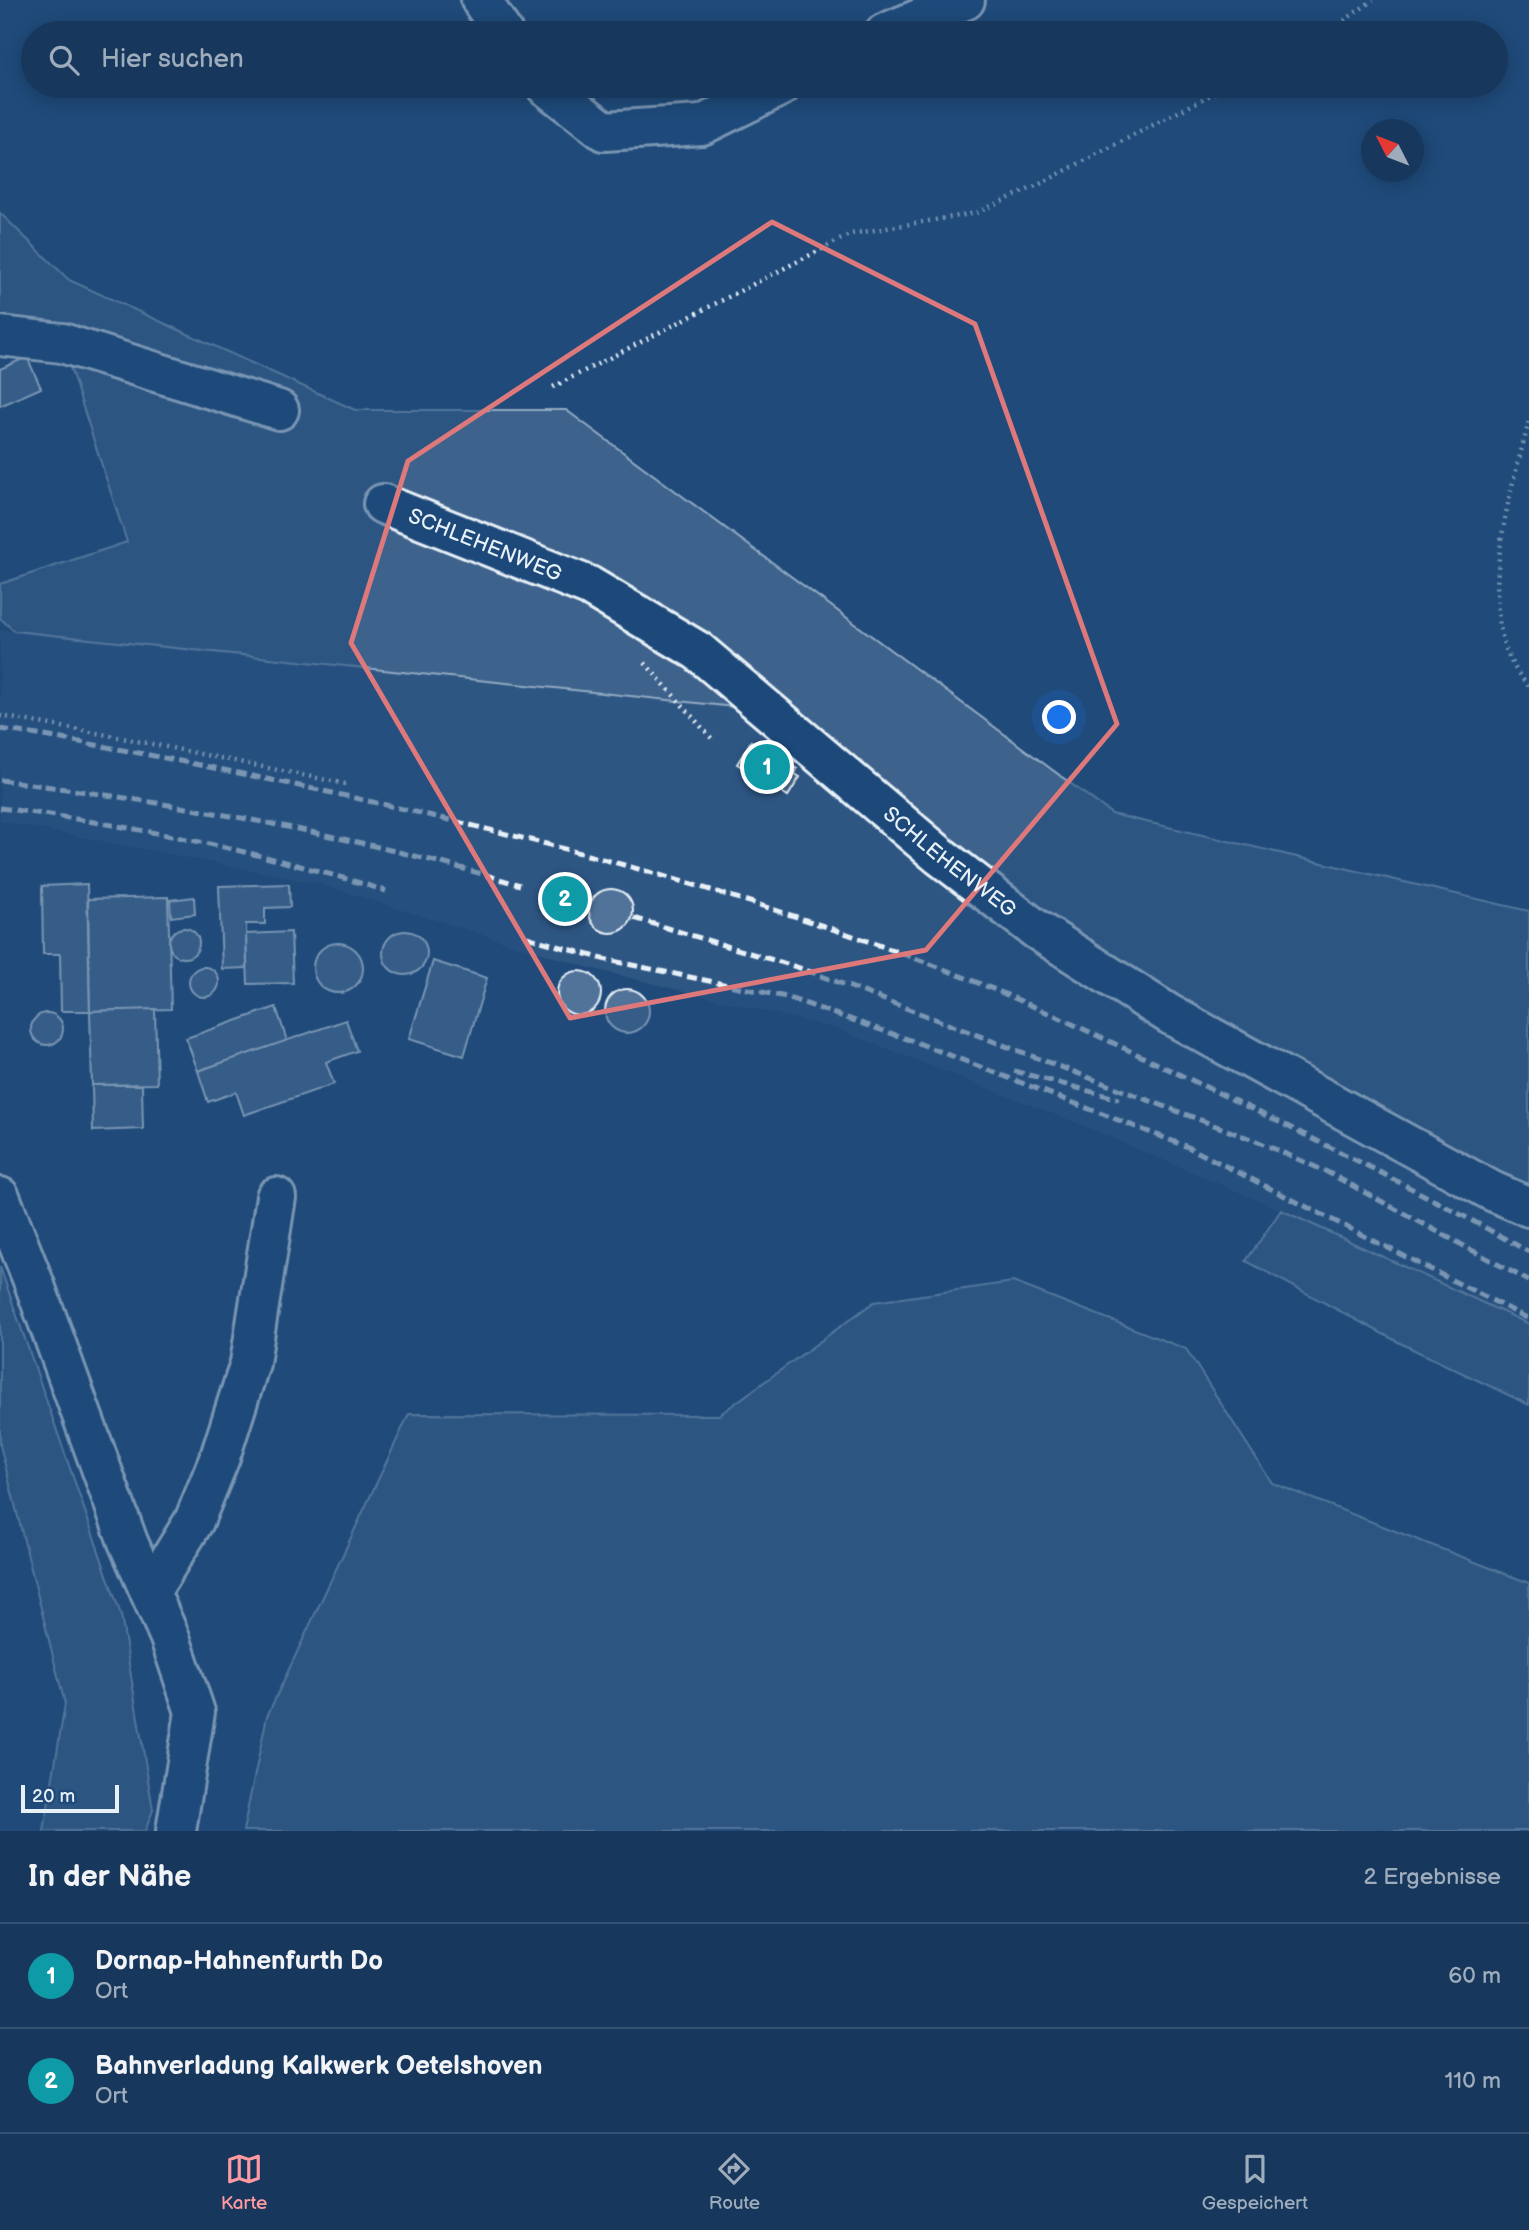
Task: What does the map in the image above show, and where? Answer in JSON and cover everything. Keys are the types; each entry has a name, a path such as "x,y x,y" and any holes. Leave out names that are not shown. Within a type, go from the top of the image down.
{"lane":[{"path":"481,0 495,21"},
{"path":"914,21 965,0"},
{"path":"561,98 604,131 702,125 757,98"},
{"path":"0,336 62,343 279,410"},
{"name":"SCHLEHENWEG","path":"383,504 589,586 698,651 940,856 1037,929 1169,1014 1492,1191 1529,1207"},
{"path":"0,1197 128,1542 170,1638 195,1712 176,1831"},
{"path":"150,1591 194,1521 220,1457 250,1363 276,1197"}],"path":[{"path":"1344,21 1373,0"},
{"path":"552,387 851,234 976,213 1036,186 1205,98"},
{"path":"1529,422 1505,509 1498,584 1502,629 1511,661 1529,686"},
{"path":"0,716 230,758 346,784"}],"highlighted area":[{"path":"772,222 975,324 1117,724 926,950 570,1018 351,643 408,461"}],"shaded area":[{"path":"0,213 69,280 355,410 566,410 1112,814 1529,911 1529,1203 1085,985 744,708 14,631 0,618 0,584 127,542 62,343 0,337"},
{"path":"0,630 744,708 1529,1203 1529,1324 1281,1210 1074,1122 837,1029 590,968 315,883 0,821"},
{"path":"1281,1210 1529,1324 1529,1405 1400,1343 1246,1261"},
{"path":"0,1267 121,1615 153,1810 145,1831 44,1831 65,1704 0,1445"},
{"path":"1013,1282 1186,1349 1272,1483 1529,1583 1529,1831 243,1831 267,1716 409,1414 719,1415 874,1302"}],"building":[{"path":"27,357 41,388 0,406 0,369"},
{"path":"751,741 797,769 795,774 800,777 788,796 737,764"},
{"path":"565,877 580,884 587,899 580,914 565,921 550,914 543,899 550,884"},
{"path":"87,884 90,1011 61,1011 60,954 43,954 42,886"},
{"path":"289,884 290,907 265,908 265,924 246,924 247,968 222,969 219,886"},
{"path":"611,889 626,896 633,911 626,926 611,933 596,926 589,911 596,896"},
{"path":"168,897 171,1009 90,1011 88,899"},
{"path":"194,897 195,914 171,917 170,900"},
{"path":"184,928 194,933 199,943 194,953 184,958 174,953 169,943 174,933"},
{"path":"405,931 420,938 427,953 420,968 405,975 390,968 383,953 390,938"},
{"path":"291,932 293,983 248,984 246,934"},
{"path":"338,943 356,950 363,968 356,986 338,993 320,986 313,968 320,950"},
{"path":"433,961 487,978 464,1056 409,1039"},
{"path":"204,967 210,968 218,976 218,988 210,996 204,997 198,996 190,988 189,982 190,976 198,968"},
{"path":"579,971 594,978 601,993 594,1008 579,1015 564,1008 557,993 564,978"},
{"path":"627,989 643,995 649,1011 643,1027 627,1033 611,1027 605,1011 611,995"},
{"path":"276,1007 287,1041 198,1071 186,1038"},
{"path":"155,1009 157,1084 92,1085 90,1011"},
{"path":"47,1013 58,1018 63,1029 58,1040 47,1045 36,1040 31,1029 36,1018"},
{"path":"346,1020 357,1051 326,1062 334,1084 244,1115 236,1092 208,1102 198,1071"},
{"path":"92,1085 142,1085 143,1129 93,1131"}],"tunnel":[{"path":"279,410 383,504"}],"railway":[{"path":"0,729 211,767 488,829 638,869 787,914 933,965 1061,1019 1359,1162 1529,1252"},
{"path":"0,780 132,799 327,835 520,885"},
{"path":"0,808 99,823 242,851 386,891"},
{"path":"634,918 803,969 1261,1143 1327,1172 1529,1281"},
{"path":"527,937 603,959 786,997 913,1041 1188,1147 1529,1319"},
{"path":"1014,1071 1119,1099"}],"place":[{"name":"Dornap-Hahnenfurth Do","path":"767,767"},
{"name":"Bahnverladung Kalkwerk Oetelshoven","path":"565,899"}]}
